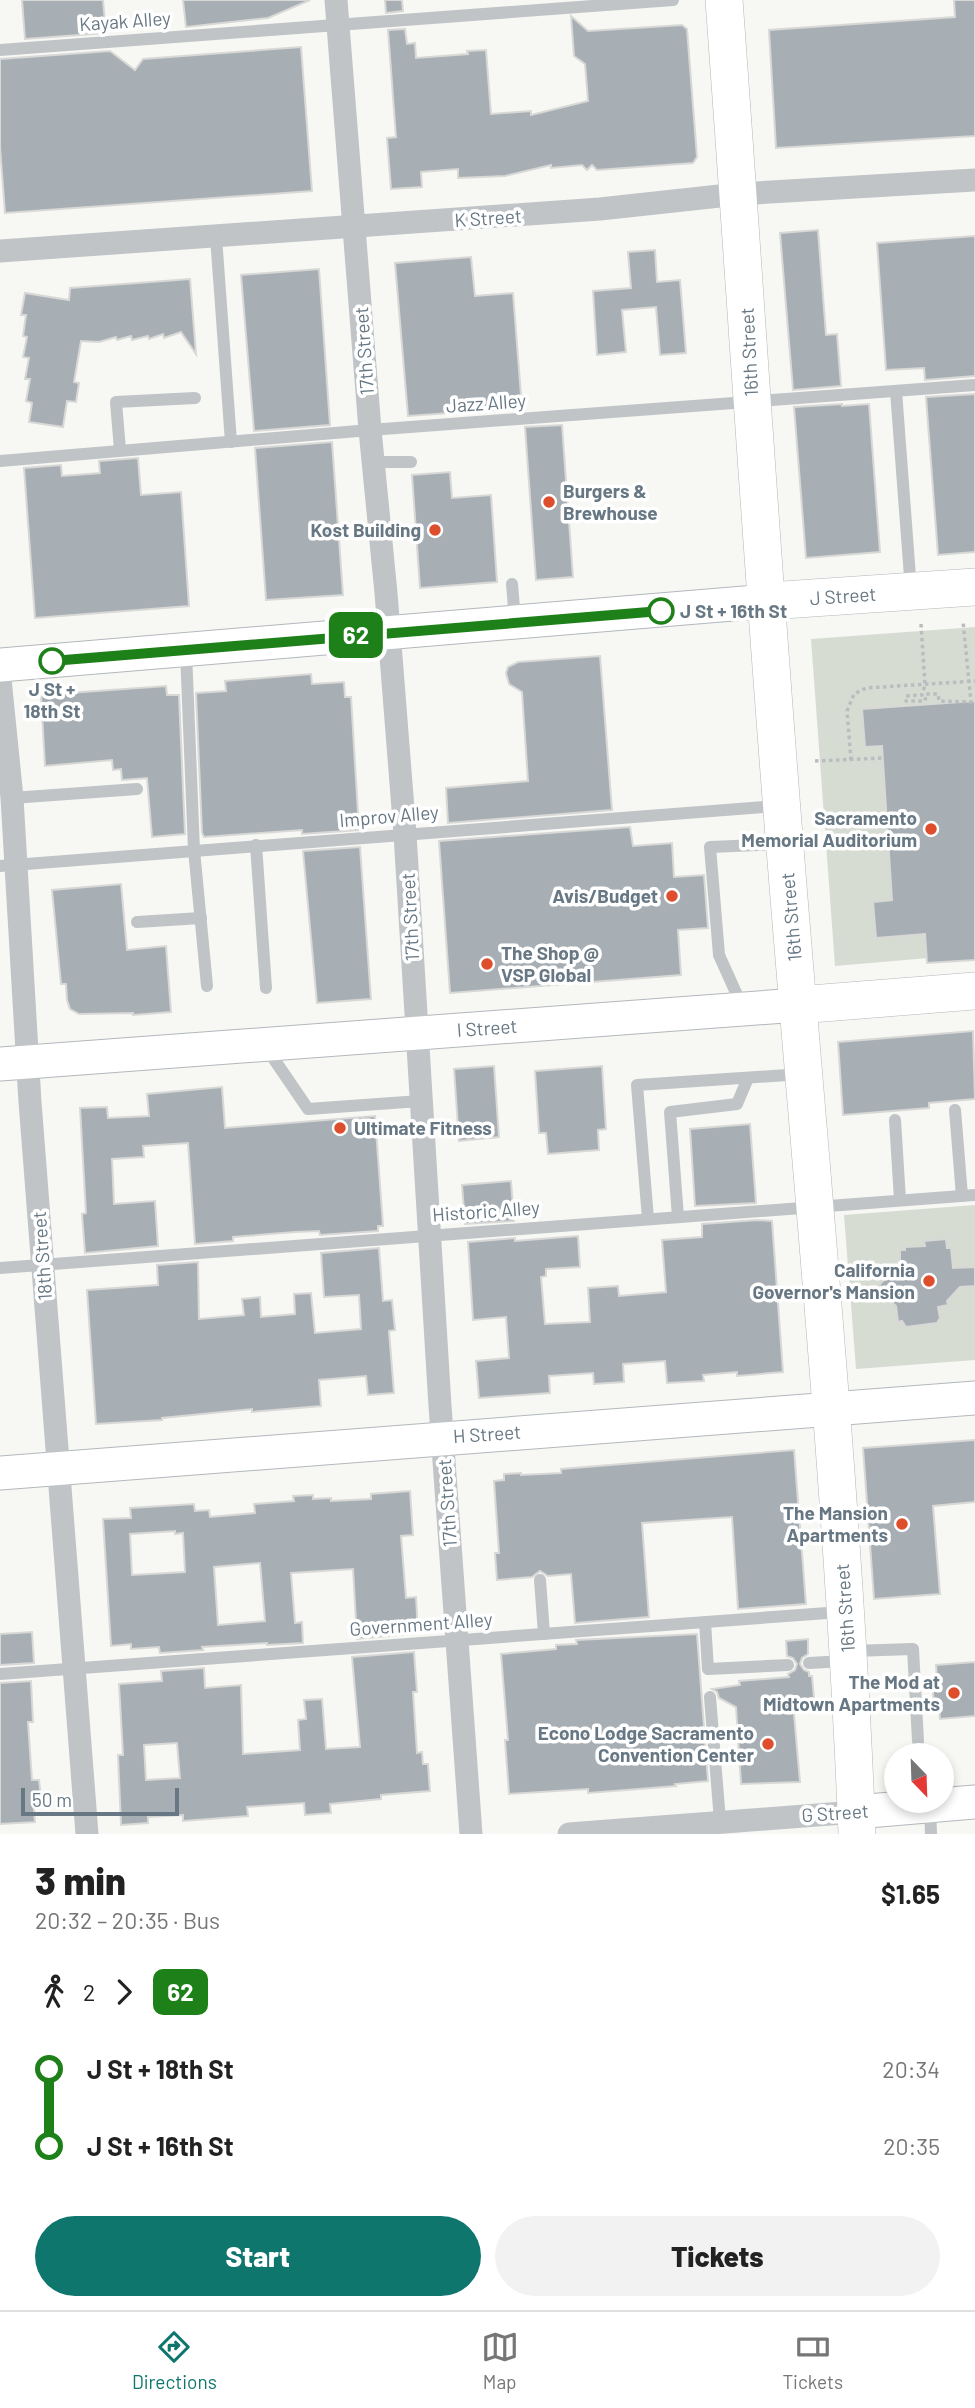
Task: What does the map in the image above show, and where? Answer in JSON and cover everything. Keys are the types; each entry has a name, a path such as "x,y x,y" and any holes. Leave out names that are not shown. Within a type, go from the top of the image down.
{"main road":[{"name":"16th Street","path":"724,0 784,843 831,1409 856,1823"},
{"name":"J Street","path":"0,665 768,601 916,608 969,604"},
{"name":"I Street","path":"14,1064 975,991"},
{"name":"H Street","path":"0,1473 975,1398"},
{"name":"G Street","path":"856,1823 930,1820 975,1802"}],"street":[{"name":"17th Street","path":"336,0 405,834 428,1234 471,1834"},
{"name":"K Street","path":"0,251 600,209 738,194 975,180"},
{"name":"18th Street","path":"0,679 12,798 8,865 14,1064 43,1265 87,1834"},
{"name":"G Street","path":"569,1834 718,1825 856,1823"}],"lane":[{"name":"Kayak Alley","path":"0,50 673,0"},
{"path":"216,237 231,442"},
{"name":"Jazz Alley","path":"0,461 370,430 502,426 752,402 975,385"},
{"path":"896,391 916,608"},
{"path":"120,450 116,402 195,398"},
{"path":"373,462 411,462"},
{"path":"512,584 515,624"},
{"path":"186,648 194,850 207,986"},
{"path":"12,798 137,789"},
{"name":"Improv Alley","path":"8,865 782,806"},
{"path":"743,1009 719,955 710,848 784,843"},
{"path":"256,845 266,988"},
{"path":"137,922 201,918"},
{"path":"264,1045 307,1109 420,1101"},
{"path":"648,1219 637,1085 803,1074"},
{"path":"678,1217 670,1112 737,1104 748,1077"},
{"path":"955,1110 968,1195"},
{"path":"895,1120 900,1200"},
{"name":"Historic Alley","path":"0,1268 968,1195"},
{"path":"540,1580 544,1634"},
{"name":"Government Alley","path":"0,1674 845,1611"},
{"path":"705,1622 708,1670 788,1665"},
{"path":"809,1663 913,1649 918,1741"},
{"path":"710,1698 718,1825"}],"path":[{"path":"916,608 925,685 922,695 906,696 906,701 925,701 926,694 938,694 939,701 971,702 969,604"},
{"path":"851,760 847,711 854,694 866,688 975,681"},
{"path":"815,761 883,758"}],"shaded area":[{"path":"975,627 975,954 835,966 811,639"},
{"path":"975,1205 975,1360 856,1369 844,1215"}],"building":[{"path":"22,0 103,0 106,33 25,39"},
{"path":"183,0 310,0 268,18 186,27"},
{"path":"385,0 402,0 403,11 386,13"},
{"path":"954,0 975,0 975,136 776,148 769,30 955,17"},
{"path":"571,16 588,31 682,25 687,29 697,157 693,163 597,170 592,165 587,170 582,165 551,168 551,165 505,176 458,178 458,169 421,172 422,187 391,189 387,138 396,137 388,30 405,29 407,44 415,43 416,58 486,50 491,114 531,111 531,115 588,101 585,64 574,56"},
{"path":"301,47 312,191 5,213 0,147 0,59 110,51 135,70 143,59"},
{"path":"818,230 826,335 837,334 841,386 793,390 780,233"},
{"path":"975,236 975,376 925,380 924,368 886,370 877,243"},
{"path":"655,250 657,282 680,280 686,353 660,355 656,307 622,310 626,352 597,355 593,291 631,288 628,252"},
{"path":"471,257 475,296 513,293 522,408 408,416 395,263"},
{"path":"319,269 330,425 254,431 241,275"},
{"path":"190,279 196,354 181,332 164,338 163,334 149,339 148,336 132,340 131,336 99,342 81,341 74,382 79,383 76,402 67,401 63,427 29,422 32,403 26,401 30,379 25,379 29,358 23,357 27,337 23,336 26,315 21,315 25,293 69,300 70,288"},
{"path":"975,394 975,552 938,555 926,397"},
{"path":"869,404 880,552 806,558 794,407"},
{"name":"Burgers & Brewhouse","path":"562,425 573,577 536,580 525,427"},
{"path":"332,442 343,595 266,600 255,448"},
{"path":"138,458 141,495 181,492 189,606 35,618 24,468 61,465 62,476 100,473 99,461"},
{"path":"450,472 452,498 491,495 497,582 420,588 412,475"},
{"path":"600,656 612,810 448,823 446,788 528,781 522,692 509,684 506,673 508,667 518,662"},
{"path":"311,674 312,684 344,682 345,697 351,697 359,830 302,834 302,830 204,837 196,693 226,691 225,681"},
{"path":"166,686 167,695 179,695 185,834 152,837 147,778 122,780 121,769 113,770 112,760 45,766 41,695"},
{"name":"Sacramento Memorial Auditorium","path":"975,701 975,960 927,963 925,934 876,938 873,902 892,900 882,746 865,747 862,709"},
{"path":"630,827 633,846 672,843 674,877 704,875 708,928 678,930 681,975 450,993 439,841"},
{"path":"360,847 371,999 317,1003 303,851"},
{"path":"121,884 127,950 166,946 171,1012 133,1015 79,1014 70,1009 66,984 61,984 52,890"},
{"path":"973,1031 975,1099 929,1103 929,1108 843,1115 838,1042"},
{"path":"494,1066 499,1137 459,1141 454,1069"},
{"path":"602,1066 606,1129 598,1130 599,1150 548,1154 546,1133 539,1133 535,1071"},
{"path":"222,1087 225,1128 375,1116 383,1226 378,1226 378,1231 320,1235 319,1231 295,1232 233,1237 233,1241 195,1244 188,1143 143,1146 144,1157 112,1159 114,1204 155,1201 158,1246 85,1253 82,1214 86,1213 80,1108 107,1107 108,1118 149,1116 147,1094"},
{"path":"750,1124 756,1203 695,1206 690,1129"},
{"path":"511,1181 514,1221 465,1224 462,1185"},
{"path":"772,1221 783,1372 737,1376 737,1372 703,1375 704,1381 667,1383 665,1361 623,1364 624,1382 594,1384 593,1373 549,1376 550,1393 479,1398 476,1361 509,1358 506,1317 473,1320 468,1242 578,1236 580,1267 546,1269 546,1276 541,1277 545,1324 590,1322 588,1288 618,1286 619,1296 666,1292 662,1240 702,1237 702,1224"},
{"name":"California Governor's Mansion","path":"946,1239 947,1248 951,1248 953,1268 975,1267 975,1286 960,1287 947,1301 948,1305 938,1307 940,1318 937,1323 906,1327 902,1321 898,1322 896,1306 881,1293 880,1284 889,1274 889,1264 900,1263 900,1250 905,1250 905,1247 925,1246 924,1241"},
{"path":"379,1248 383,1301 392,1300 395,1330 389,1331 394,1393 368,1395 366,1376 319,1380 321,1406 252,1412 252,1409 162,1420 96,1424 87,1290 158,1285 157,1265 198,1262 199,1319 244,1315 242,1299 260,1297 261,1317 295,1314 294,1294 311,1293 315,1333 361,1329 359,1295 324,1297 321,1253"},
{"name":"The Mansion Apartments","path":"975,1440 975,1502 933,1506 940,1594 874,1599 863,1448"},
{"path":"794,1450 806,1604 738,1609 732,1517 642,1523 649,1617 575,1623 571,1574 548,1576 540,1571 532,1577 497,1580 495,1553 499,1553 494,1481 504,1480 504,1474 561,1473 561,1469"},
{"path":"410,1491 413,1535 401,1536 406,1598 416,1597 418,1633 357,1639 353,1569 291,1573 295,1623 302,1622 303,1643 202,1647 203,1650 160,1653 159,1647 131,1649 131,1644 111,1646 103,1519 131,1518 130,1508 194,1504 195,1511 209,1510 210,1517 255,1513 254,1504 294,1501 293,1496 313,1495 313,1499 331,1498 331,1501 371,1499 371,1494","holes":["175,1531 175,1534 183,1533 185,1572 132,1575 130,1534","260,1563 265,1621 218,1625 214,1567"]},
{"path":"32,1632 34,1663 0,1665 0,1634"},
{"path":"697,1634 708,1781 588,1793 588,1789 509,1794 501,1654 556,1649 556,1645 577,1644 576,1640"},
{"name":"Econo Lodge Sacramento Convention Center","path":"808,1639 808,1654 802,1658 800,1664 809,1672 809,1676 812,1676 814,1698 811,1698 811,1701 793,1703 800,1782 741,1784 736,1707 719,1698 717,1692 712,1689 740,1685 739,1681 789,1677 788,1674 795,1670 797,1664 793,1658 787,1656 786,1641"},
{"path":"414,1652 417,1692 413,1692 417,1753 422,1752 423,1764 428,1764 430,1791 381,1795 381,1799 330,1804 331,1813 305,1815 304,1803 247,1807 248,1816 183,1821 183,1815 148,1817 148,1823 121,1825 118,1755 123,1755 119,1684 162,1681 161,1671 204,1668 205,1688 241,1685 243,1754 300,1750 298,1720 306,1719 304,1700 322,1699 326,1749 360,1747 352,1657","holes":["177,1743 180,1778 146,1780 144,1745"]},
{"name":"The Mod at Midtown Apartments","path":"975,1662 975,1716 940,1719 939,1706 934,1706 932,1679 937,1679 936,1665"},
{"path":"31,1681 33,1722 28,1722 32,1780 39,1780 41,1797 33,1798 35,1822 0,1824 0,1683"}],"bus line":[{"name":"62","path":"52,661 661,611"}],"place":[{"name":"Burgers & Brewhouse","path":"549,502"},
{"name":"Kost Building","path":"435,530"},
{"name":"J St + 16th St","path":"661,611"},
{"name":"J St + 18th St","path":"52,661"},
{"name":"Sacramento Memorial Auditorium","path":"931,829"},
{"name":"Avis/Budget","path":"672,896"},
{"name":"The Shop @ VSP Global","path":"487,964"},
{"name":"Ultimate Fitness","path":"340,1128"},
{"name":"California Governor's Mansion","path":"929,1281"},
{"name":"The Mansion Apartments","path":"902,1524"},
{"name":"The Mod at Midtown Apartments","path":"954,1693"},
{"name":"Econo Lodge Sacramento Convention Center","path":"768,1744"}]}
